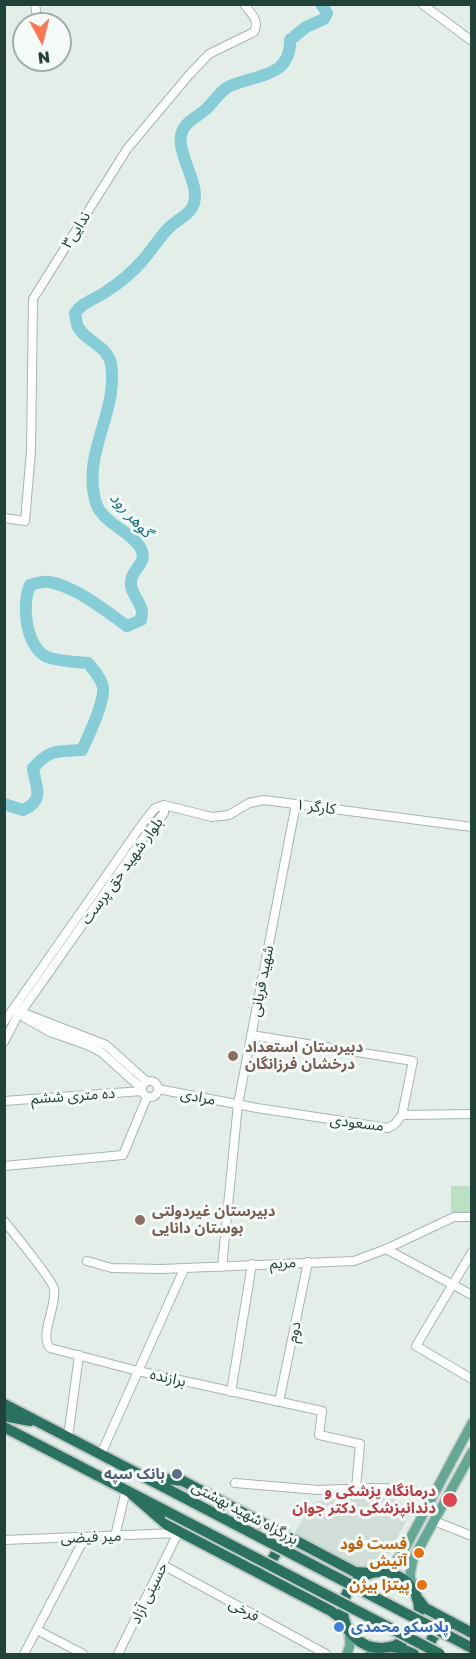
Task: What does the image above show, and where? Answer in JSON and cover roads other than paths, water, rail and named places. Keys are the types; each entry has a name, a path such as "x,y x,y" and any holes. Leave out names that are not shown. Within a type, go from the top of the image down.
{"highway":[{"name":"بزرگراه شهید بهشتی","path":"4,1404 471,1648"},
{"path":"4,1416 39,1422"},
{"path":"4,1427 440,1654"},
{"path":"142,1476 182,1480 355,1572 397,1575 406,1580 424,1608 471,1633"},
{"path":"127,1491 179,1532 332,1611 365,1644 399,1648 414,1654"},
{"path":"250,1568 261,1567 269,1562 287,1536"},
{"path":"349,1630 343,1614 345,1596 357,1580 375,1572"},
{"path":"385,1648 400,1643 414,1630 420,1614 415,1592"},
{"path":"429,1654 430,1642 436,1634 446,1627 459,1626"}],"main road":[{"path":"375,1572 392,1566 401,1556 471,1423"},
{"path":"415,1592 410,1575 413,1559 471,1452"},
{"path":"347,1654 350,1646 349,1630"},
{"path":"370,1654 385,1648"}],"street":[{"name":"ندایی۳","path":"4,518 26,521 31,452 33,299 127,149 209,54 254,32 257,26 255,18 244,4"},
{"path":"423,4 471,41"},
{"name":"کارگر ۱","path":"164,805 212,817 229,815 249,803 264,800 471,827"},
{"name":"شهید قربانی","path":"222,1267 238,1104 296,804"},
{"name":"بلوار شهید حق پرست","path":"4,1022 17,1010 96,898 164,813 164,805"},
{"path":"4,1166 123,1155 144,1089 151,1080 156,1082 158,1089 156,1094 144,1089 106,1045 57,1031 25,1017 17,1010"},
{"name":"بلوار شهید حق پرست","path":"4,1042 17,1010"},
{"path":"251,1035 413,1061 402,1115"},
{"name":"ده متری ششم","path":"4,1101 144,1089"},
{"name":"مرادی","path":"158,1089 238,1104"},
{"name":"مسعودی","path":"238,1104 388,1128 395,1124 402,1115 471,1114"},
{"name":"مریم","path":"87,1261 112,1268 184,1269 354,1261 386,1249 454,1217 471,1217"},
{"name":"برازنده","path":"4,1221 54,1286 54,1297 45,1335 46,1343 50,1347 138,1371 322,1412 319,1435 360,1444 356,1488"},
{"path":"386,1249 471,1295"},
{"path":"471,1252 416,1346 471,1379"},
{"name":"دوم","path":"279,1402 309,1262"},
{"path":"231,1392 252,1264"},
{"path":"101,1455 184,1269"},
{"path":"68,1437 79,1355"},
{"path":"235,1483 318,1490 409,1489 432,1498"},
{"path":"114,1536 127,1491"},
{"path":"434,1521 471,1536"},
{"name":"میر فیضی","path":"4,1540 179,1532"},
{"name":"حسینی آزاد","path":"118,1654 179,1532"},
{"path":"24,1654 85,1537"},
{"name":"فرخی","path":"163,1564 326,1654"},
{"path":"37,1630 79,1654"}],"waterway":[{"name":"گوهر رود","path":"4,804 23,810 30,806 37,797 33,768 54,752 82,750 96,719 103,693 101,680 88,663 54,659 38,650 29,633 27,623 26,603 30,585 47,582 69,588 127,626 141,620 141,607 131,586 132,577 142,561 141,549 131,537 99,510 93,485 96,450 110,399 111,364 106,353 81,332 75,313 130,274 168,229 193,207 195,194 181,141 182,132 187,124 228,87 278,69 289,53 290,40 306,27 324,19 327,13 321,4"}],"place":[{"name":"دبیرستان استعداد درخشان فرزانگان","path":"233,1056"},
{"name":"دبیرستان غیردولتی بوستان دانایی","path":"140,1220"},
{"name":"بانک سپه","path":"177,1474"},
{"name":"درمانگاه پزشکی و دندانپزشکی دکتر جوان","path":"450,1500"},
{"name":"فست فود آتیش","path":"419,1553"},
{"name":"پیتزا بیژن","path":"422,1585"},
{"name":"پلاسکو محمدی","path":"339,1627"}]}
